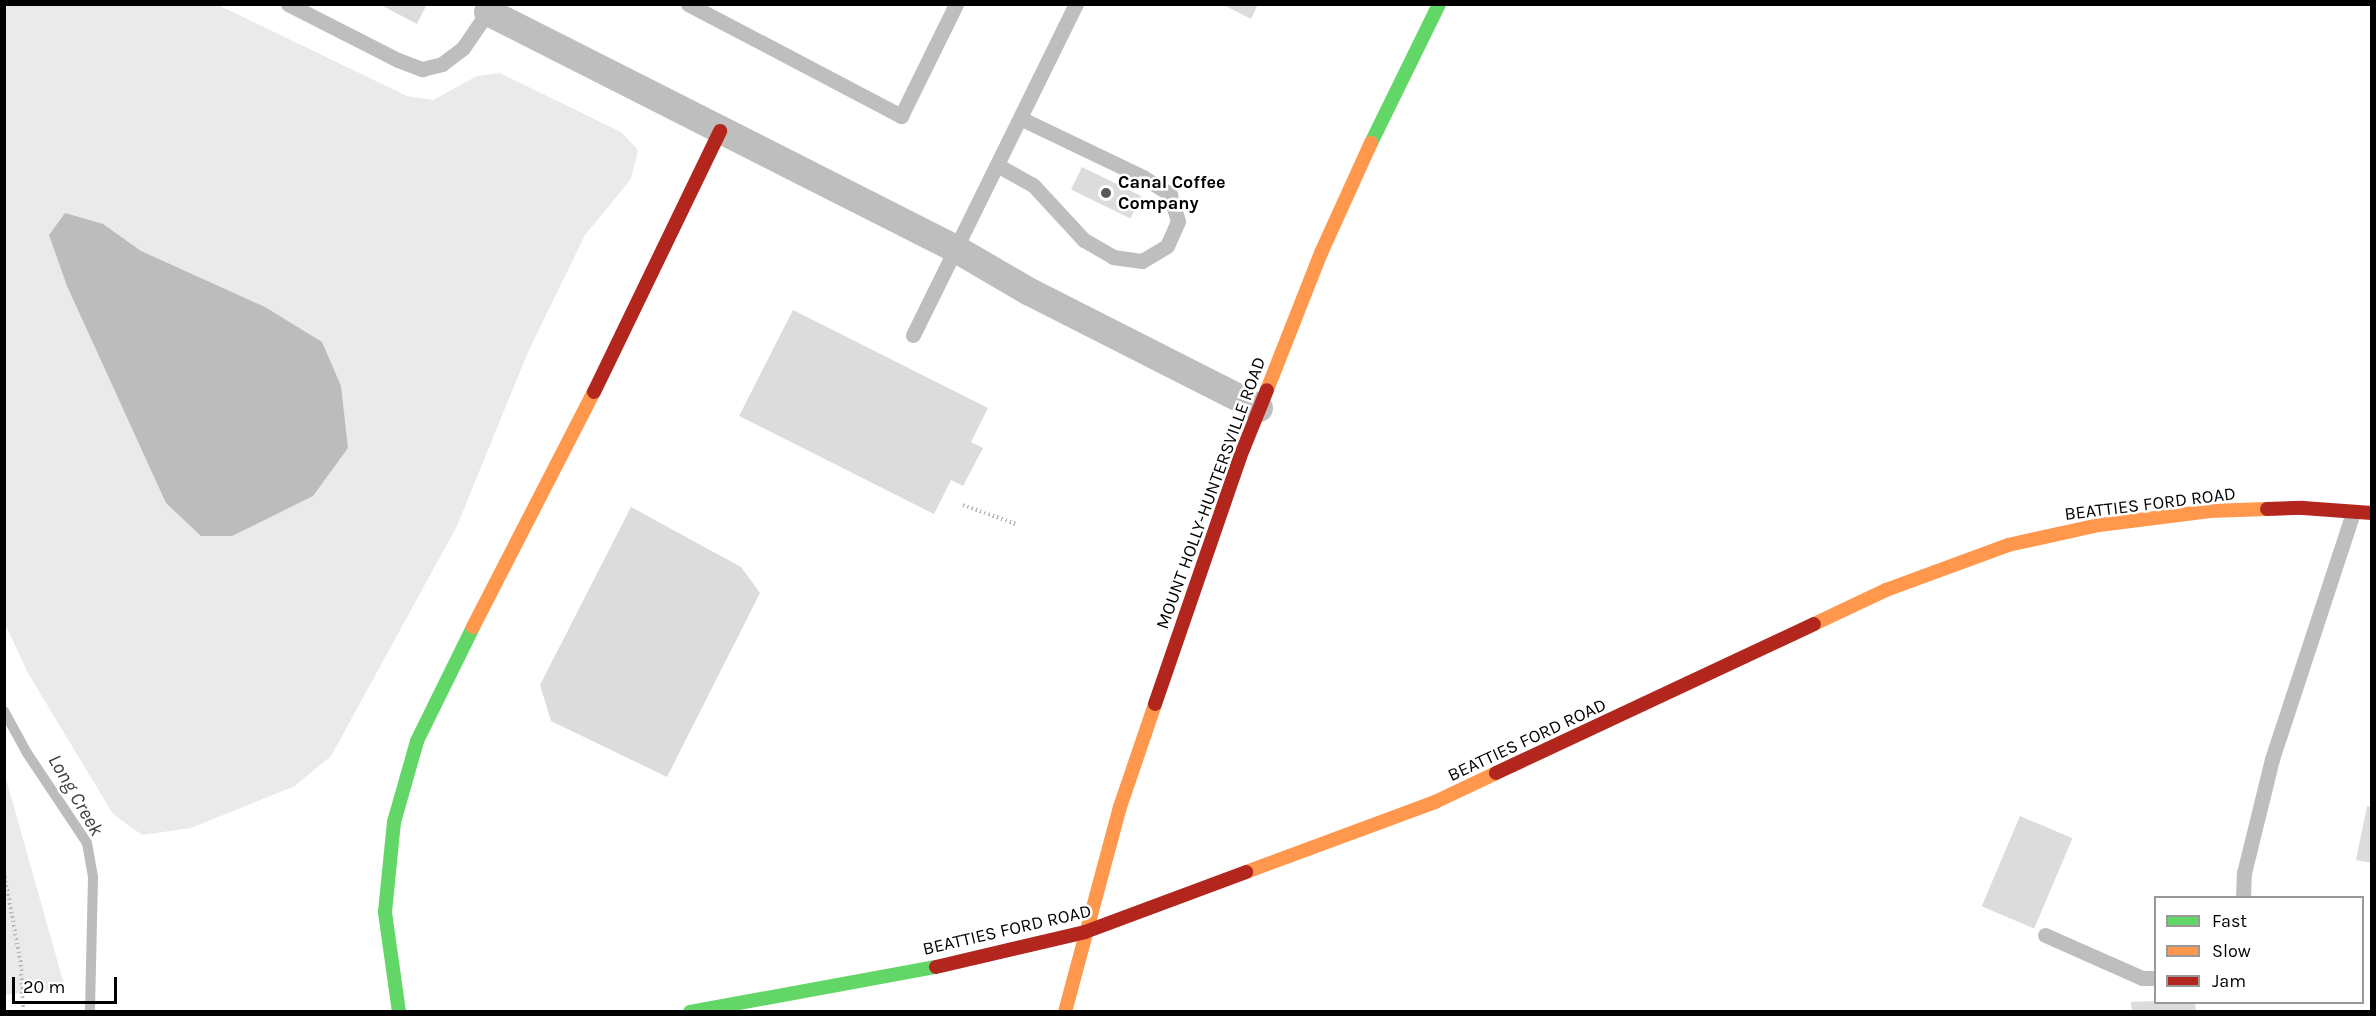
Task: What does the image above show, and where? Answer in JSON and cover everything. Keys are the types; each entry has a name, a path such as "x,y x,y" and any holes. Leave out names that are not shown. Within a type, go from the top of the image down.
{"main road":[{"name":"MOUNT HOLLY-HUNTERSVILLE ROAD","path":"1065,1011 1120,807 1258,408 1321,253 1438,4"},
{"path":"399,1011 385,912 394,822 417,741 494,585 579,423 720,131"},
{"name":"BEATTIES FORD ROAD","path":"690,1011 944,965 1085,932 1435,802 1659,699 1764,646 1886,590 1961,560 2008,545 2099,525 2199,512 2303,508 2372,513"}],"street":[{"path":"490,8 720,131 956,249 1028,291 1258,408"}],"lane":[{"path":"288,4 398,60 422,69 442,64 464,48 490,8"},
{"path":"688,4 901,116 956,4"},
{"path":"913,335 1076,4"},
{"path":"997,165 1033,185 1084,240 1113,257 1142,261 1167,246 1178,221 1170,194 1143,177 1020,118"},
{"path":"2243,896 2244,873 2272,759 2353,512"},
{"path":"2044,935 2142,978 2154,978"}],"path":[{"path":"963,505 1016,524"},
{"path":"4,872 21,965 23,1011"}],"shaded area":[{"path":"5,5 218,5 407,96 433,100 477,76 500,73 621,132 638,150 631,179 585,235 528,352 457,526 331,756 295,786 191,828 142,835 113,814 28,673 5,624"},
{"path":"65,213 103,224 141,251 265,307 322,342 341,386 348,448 313,496 232,536 201,536 166,503 67,286 49,235"},
{"path":"5,775 65,988 5,995"}],"building":[{"path":"379,4 427,4 417,24"},
{"path":"1222,4 1258,4 1251,19"},
{"name":"Canal Coffee Company","path":"1082,167 1141,196 1130,218 1071,189"},
{"path":"793,310 988,408 971,442 983,448 963,486 951,480 934,514 739,416"},
{"path":"631,507 741,567 760,593 667,777 551,721 540,685"},
{"path":"2367,806 2372,807 2372,863 2356,860"},
{"path":"2020,816 2072,838 2034,928 1982,906"},
{"path":"2131,1002 2195,1004 2196,1012 2132,1012"}],"waterway":[{"name":"Long Creek","path":"4,711 27,753 87,843 93,877 90,1012"}],"traffic: fast":[{"path":"1371,143 1439,4"},
{"path":"399,1012 385,912 394,822 417,741 473,627"},
{"path":"690,1012 936,967"}],"traffic: slow":[{"path":"1267,390 1321,253 1371,143"},
{"path":"473,627 594,392"},
{"path":"1814,624 1886,590 2008,545 2099,525 2210,511 2267,509"},
{"path":"1065,1012 1120,807 1155,704"},
{"path":"1246,872 1435,802 1496,773"}],"traffic: jam":[{"path":"594,392 720,131"},
{"path":"1155,704 1240,457 1267,390"},
{"path":"2267,509 2303,508 2372,513"},
{"path":"1496,773 1814,624"},
{"path":"936,967 1085,932 1246,872"}],"place":[{"name":"Canal Coffee Company","path":"1106,193"}]}
